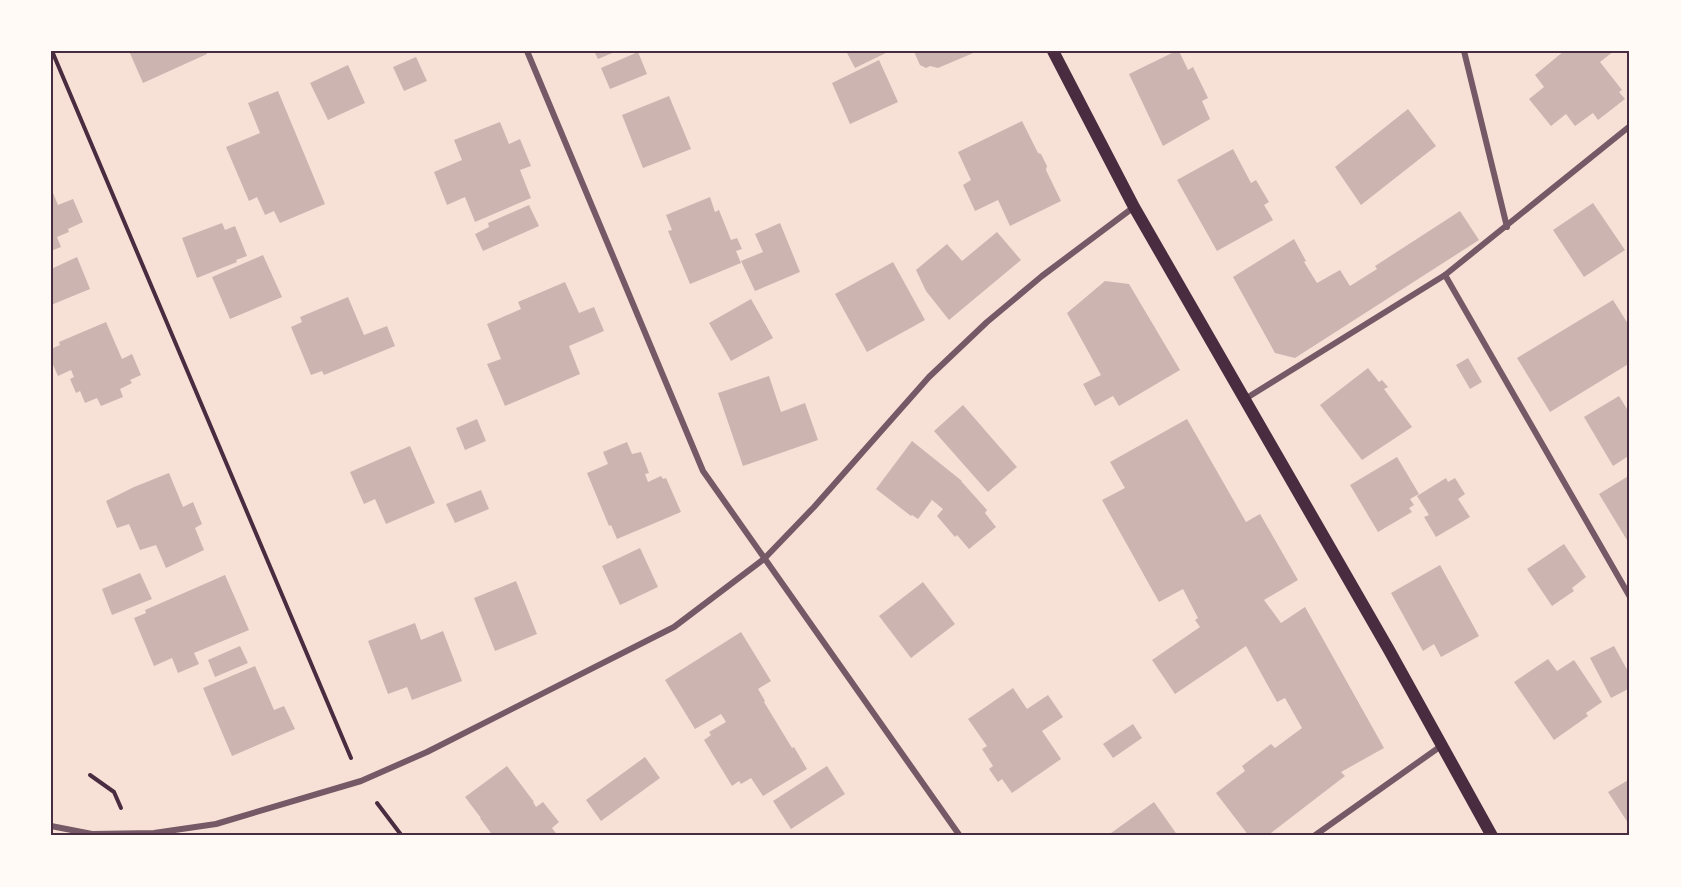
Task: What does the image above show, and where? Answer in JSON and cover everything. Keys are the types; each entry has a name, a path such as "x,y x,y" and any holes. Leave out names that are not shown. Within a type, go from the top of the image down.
{"main road":[{"path":"1053,51 1134,207 1389,650 1492,836"}],"street":[{"path":"527,51 703,471 960,836"},
{"path":"1464,51 1507,227"},
{"path":"1245,399 1445,275 1630,126"},
{"path":"51,826 92,834 133,834 216,824 361,781 427,752 674,627 764,559 814,507 929,376 987,322 1042,276 1134,207"},
{"path":"1445,275 1630,597"},
{"path":"1314,836 1442,746"}],"path":[{"path":"52,51 361,781 402,836"},
{"path":"90,775 114,792 133,834"}],"building":[{"path":"129,51 206,51 207,54 143,83"},
{"path":"594,51 617,51 598,59"},
{"path":"846,51 890,51 855,68"},
{"path":"915,51 978,51 938,68 930,66 926,68 920,65"},
{"path":"1179,51 1188,70 1193,67 1208,98 1202,101 1210,119 1163,146 1129,74"},
{"path":"1564,51 1614,51 1600,62 1622,90 1619,92 1625,99 1598,120 1593,113 1575,126 1566,114 1551,126 1529,99 1544,87 1535,75"},
{"path":"638,52 647,74 610,89 601,68"},
{"path":"416,57 427,81 404,91 393,67"},
{"path":"879,60 898,102 850,124 832,83"},
{"path":"348,65 365,103 328,120 310,83"},
{"path":"278,91 325,204 280,223 274,211 265,215 257,197 249,201 226,147 260,133 248,103"},
{"path":"669,96 691,149 643,168 622,115"},
{"path":"1408,109 1436,146 1361,205 1335,167"},
{"path":"1022,121 1047,166 1046,170 1061,201 1010,226 998,200 975,211 963,185 971,180 958,152"},
{"path":"500,122 509,144 520,139 531,166 520,170 531,198 475,222 465,197 447,205 434,172 462,160 454,140"},
{"path":"1233,149 1251,183 1256,180 1269,202 1264,205 1273,220 1217,251 1177,180"},
{"path":"51,188 58,205 73,199 83,222 57,237 61,247 51,251"},
{"path":"710,197 715,212 719,210 731,240 737,238 742,249 736,251 741,263 690,284 668,231 672,230 666,215"},
{"path":"1593,203 1625,250 1584,277 1553,230"},
{"path":"529,205 539,226 483,251 475,234 489,227 488,223"},
{"path":"1460,211 1479,240 1295,358 1275,353 1233,277 1294,239 1317,283 1340,270 1350,286 1377,269 1375,266"},
{"path":"222,223 225,230 235,226 247,256 197,278 182,238"},
{"path":"780,223 800,272 755,291 741,261 763,252 755,234"},
{"path":"997,232 1021,260 949,320 926,291 916,270 947,244 962,261"},
{"path":"263,255 282,297 230,319 212,277"},
{"path":"77,257 90,289 51,305 51,269"},
{"path":"893,262 925,320 867,352 835,294"},
{"path":"1105,281 1129,284 1180,370 1119,406 1113,396 1095,406 1083,384 1101,375 1067,313"},
{"path":"565,282 579,313 594,307 604,331 569,346 580,374 505,406 487,364 501,359 487,324 521,309 518,302"},
{"path":"348,297 364,335 387,326 395,346 324,375 322,371 311,375 291,327 302,322 300,317"},
{"path":"751,299 773,338 731,361 709,323"},
{"path":"1613,300 1630,327 1630,363 1550,412 1517,358"},
{"path":"106,322 122,359 132,354 141,375 130,380 132,383 120,389 123,397 101,406 97,398 85,403 80,391 76,393 70,379 74,377 71,370 58,376 51,360 51,349 60,345 59,342"},
{"path":"1468,358 1482,382 1470,389 1456,365"},
{"path":"1368,368 1379,382 1382,380 1388,387 1384,389 1412,427 1362,460 1320,405"},
{"path":"769,376 781,412 805,403 818,440 743,466 718,393"},
{"path":"1619,396 1630,414 1630,455 1613,466 1584,417"},
{"path":"963,405 1017,467 988,492 934,431"},
{"path":"477,419 486,441 465,450 456,428"},
{"path":"1187,419 1246,522 1260,514 1298,580 1264,600 1281,623 1305,607 1384,748 1341,772 1345,776 1267,836 1249,836 1216,793 1245,771 1242,766 1271,744 1275,748 1302,728 1285,698 1277,702 1246,646 1175,694 1152,660 1200,627 1195,620 1198,618 1183,589 1159,602 1102,500 1125,488 1110,462"},
{"path":"912,441 962,481 987,510 985,513 996,527 969,549 937,516 943,509 932,500 918,519 876,489"},
{"path":"627,442 632,454 641,452 649,473 645,474 648,482 661,476 663,479 666,478 681,512 617,539 611,525 609,526 587,473 608,464 603,452"},
{"path":"410,446 435,503 386,524 375,499 364,504 350,472"},
{"path":"1397,457 1419,494 1410,499 1414,505 1409,508 1412,512 1378,532 1350,485"},
{"path":"169,473 183,507 193,502 202,524 195,528 204,550 166,568 156,545 140,550 129,524 117,528 106,501"},
{"path":"1630,475 1630,545 1599,494"},
{"path":"1446,478 1448,482 1455,478 1465,494 1458,499 1470,517 1436,537 1424,517 1429,515 1417,496"},
{"path":"481,490 489,509 455,523 446,504"},
{"path":"1564,544 1586,577 1572,588 1574,591 1552,606 1527,569"},
{"path":"640,548 658,587 620,605 602,566"},
{"path":"1440,565 1479,636 1441,657 1434,644 1423,651 1391,593"},
{"path":"140,573 152,599 112,615 102,589"},
{"path":"225,575 249,630 194,653 199,664 178,673 172,658 154,666 134,618 146,613 145,610"},
{"path":"516,581 537,634 495,651 474,598"},
{"path":"923,582 955,624 911,658 879,616"},
{"path":"415,623 421,640 443,631 462,681 412,700 407,687 388,694 368,641"},
{"path":"741,632 771,681 758,689 764,702 807,769 763,796 751,778 741,784 739,781 732,786 704,740 711,735 709,732 726,722 721,714 695,729 665,680"},
{"path":"240,646 248,663 215,677 208,660"},
{"path":"1614,646 1630,675 1630,688 1611,698 1590,658"},
{"path":"1548,659 1557,671 1574,660 1602,702 1586,713 1588,716 1554,740 1514,682"},
{"path":"255,666 274,710 284,706 295,729 232,756 203,688"},
{"path":"1013,688 1027,709 1048,695 1063,717 1042,731 1061,759 1012,793 1002,779 998,782 989,769 993,766 982,749 987,746 968,719"},
{"path":"1133,724 1142,738 1113,758 1103,744"},
{"path":"645,757 660,778 601,821 586,800"},
{"path":"507,766 536,807 543,802 559,822 552,828 558,836 493,836 465,797"},
{"path":"827,766 845,794 791,829 773,801"},
{"path":"1630,779 1630,826 1608,792"},
{"path":"1154,802 1178,836 1107,836"}]}
